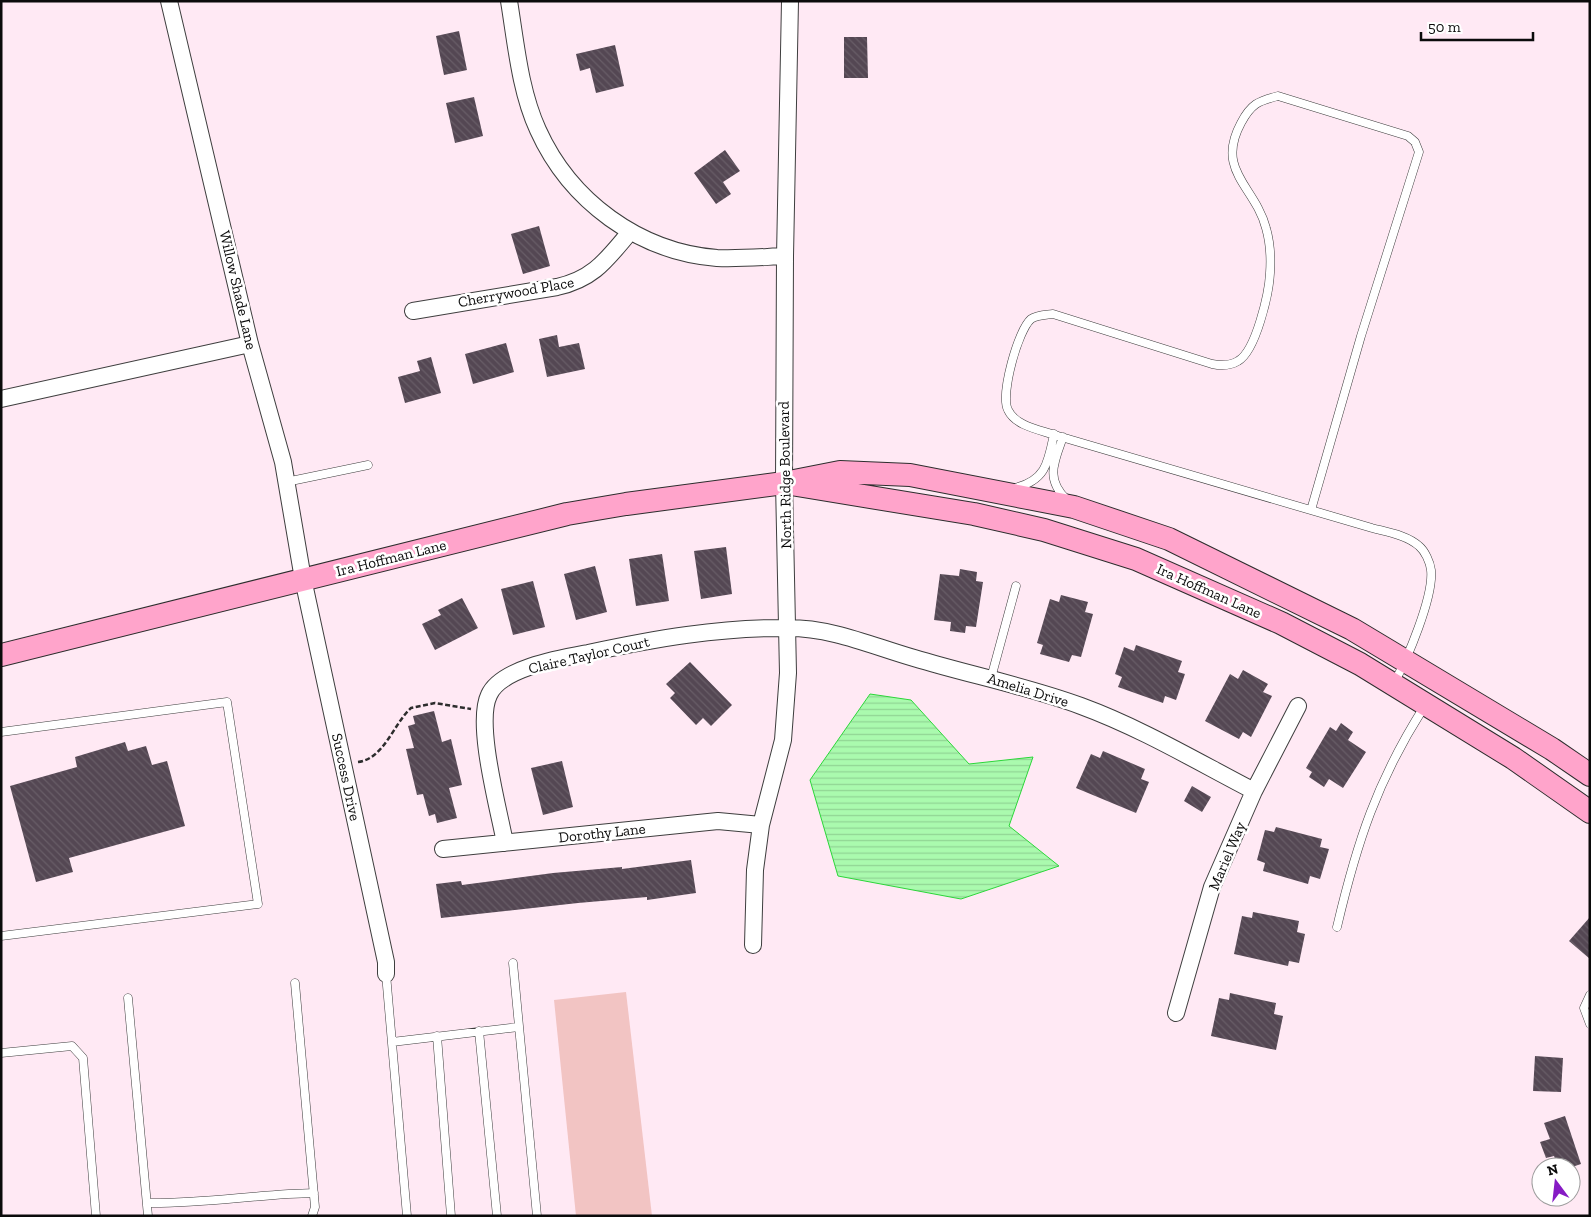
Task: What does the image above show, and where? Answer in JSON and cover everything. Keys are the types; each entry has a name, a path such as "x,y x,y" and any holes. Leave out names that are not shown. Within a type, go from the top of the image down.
{"main road":[{"name":"Ira Hoffman Lane","path":"1,655 567,514 626,504 784,483 840,472 910,475 1074,506 1169,539 1352,629 1544,744 1590,775"},
{"name":"Ira Hoffman Lane","path":"784,483 974,514 1044,530 1136,559 1281,623 1394,683 1513,758 1590,812"}],"street":[{"name":"Willow Shade Lane","path":"169,1 250,344 283,462 303,579"},
{"path":"509,1 523,84 538,130 561,171 595,209 630,232 671,250 717,258 785,256"},
{"name":"North Ridge Boulevard","path":"753,944 755,870 761,826 783,740 788,673 784,483 785,256 790,1"},
{"name":"Cherrywood Place","path":"413,311 557,287 580,281 604,263 630,232"},
{"path":"1,399 250,344"},
{"name":"Success Drive","path":"303,579 386,962 386,974"},
{"name":"Amelia Drive","path":"788,628 832,632 914,658 991,678 1082,707 1254,791"},
{"name":"Claire Taylor Court","path":"505,843 486,744 485,710 488,695 500,682 534,666 651,639 788,628"},
{"name":"Mariel Way","path":"1176,1013 1212,887 1254,791 1298,706"},
{"name":"Dorothy Lane","path":"443,849 718,821 761,826"}],"lane":[{"path":"1311,510 1361,336 1419,152 1415,142 1408,136 1278,96 1260,100 1248,110 1238,129 1231,150 1235,171 1257,206 1266,227 1270,248 1270,274 1258,328 1248,352 1239,361 1226,366 1212,364 1053,314 1040,315 1030,320 1023,331 1007,382 1005,396 1007,410 1014,419 1022,424 1404,538 1419,545 1426,556 1431,570 1429,590 1406,662 1394,683"},
{"path":"1002,493 1036,480 1049,459 1054,434"},
{"path":"1063,437 1052,476 1063,495 1074,506"},
{"path":"286,482 368,465"},
{"path":"991,678 1016,586"},
{"path":"1,732 227,702 258,904 1,936"},
{"path":"1337,927 1351,866 1373,801 1387,769 1427,703"},
{"path":"513,963 537,1216"},
{"path":"386,974 407,1216"},
{"path":"295,983 314,1193 315,1208 312,1216"},
{"path":"1590,995 1584,1008 1590,1024"},
{"path":"128,998 148,1216"},
{"path":"392,1042 519,1027"},
{"path":"479,1031 497,1216"},
{"path":"437,1036 451,1216"},
{"path":"1,1053 72,1046 83,1058 96,1216"},
{"path":"147,1203 182,1203 230,1197 314,1193"}],"path":[{"path":"344,764 365,761 382,747 411,708 435,703 485,710"}],"shaded area":[{"path":"870,694 911,700 969,764 1033,757 1009,826 1059,866 961,899 838,876 810,780"},
{"path":"626,992 652,1216 576,1216 554,1000"}],"building":[{"path":"459,31 467,70 444,75 436,36"},
{"path":"844,37 867,37 868,78 844,78"},
{"path":"615,45 624,86 596,93 590,68 580,71 576,54"},
{"path":"474,97 483,136 455,143 446,103"},
{"path":"725,150 740,171 723,182 731,194 716,204 694,173"},
{"path":"539,226 550,266 523,274 511,234"},
{"path":"557,335 559,347 579,343 585,369 547,377 539,339"},
{"path":"506,343 514,372 473,384 465,354"},
{"path":"431,357 441,393 405,403 398,377 420,371 417,361"},
{"path":"726,547 732,594 701,599 694,551"},
{"path":"662,554 669,601 636,606 629,559"},
{"path":"595,566 607,612 576,620 564,574"},
{"path":"960,569 977,572 976,581 983,582 976,627 966,626 965,633 950,631 951,622 934,620 940,574 959,576"},
{"path":"533,581 545,627 513,635 501,589"},
{"path":"1061,595 1088,602 1085,612 1093,614 1081,657 1072,655 1069,662 1040,654 1043,645 1037,643 1050,599 1059,602"},
{"path":"462,598 478,628 435,650 422,624 441,615 438,610"},
{"path":"1136,645 1182,661 1178,672 1185,674 1176,700 1165,696 1163,703 1118,687 1122,677 1115,674 1124,647 1134,651"},
{"path":"690,662 732,705 711,726 703,718 696,725 670,698 675,693 666,684"},
{"path":"1243,670 1268,684 1263,692 1272,696 1251,737 1243,732 1239,739 1205,721 1230,674 1238,679"},
{"path":"434,711 442,742 451,739 462,785 449,788 457,818 437,823 435,814 429,816 423,794 417,795 406,749 414,748 408,726 415,724 413,716"},
{"path":"1341,723 1353,732 1348,740 1366,752 1343,788 1329,779 1324,787 1309,777 1312,772 1306,768 1330,727 1336,731"},
{"path":"125,742 128,751 146,746 152,765 167,761 185,826 69,858 73,872 36,882 10,786 77,767 75,757"},
{"path":"1103,751 1145,769 1141,779 1149,782 1136,813 1076,788 1091,754 1100,758"},
{"path":"562,761 573,807 543,815 531,768"},
{"path":"1192,786 1211,797 1202,812 1184,801"},
{"path":"1276,827 1322,839 1320,847 1329,849 1320,879 1310,876 1308,884 1263,871 1265,863 1257,860 1265,830 1274,832"},
{"path":"691,860 696,893 647,900 647,897 578,903 441,918 436,884 461,881 462,885 553,873 622,867 622,869"},
{"path":"1253,912 1299,921 1297,932 1305,934 1299,963 1289,961 1288,966 1234,954 1242,916 1252,918"},
{"path":"1590,917 1590,959 1569,941"},
{"path":"1230,993 1276,1003 1274,1014 1283,1016 1276,1050 1211,1036 1219,998 1229,1000"},
{"path":"1535,1056 1563,1058 1561,1092 1533,1091"},
{"path":"1565,1116 1579,1157 1546,1157 1540,1142 1550,1139 1544,1123"}]}
